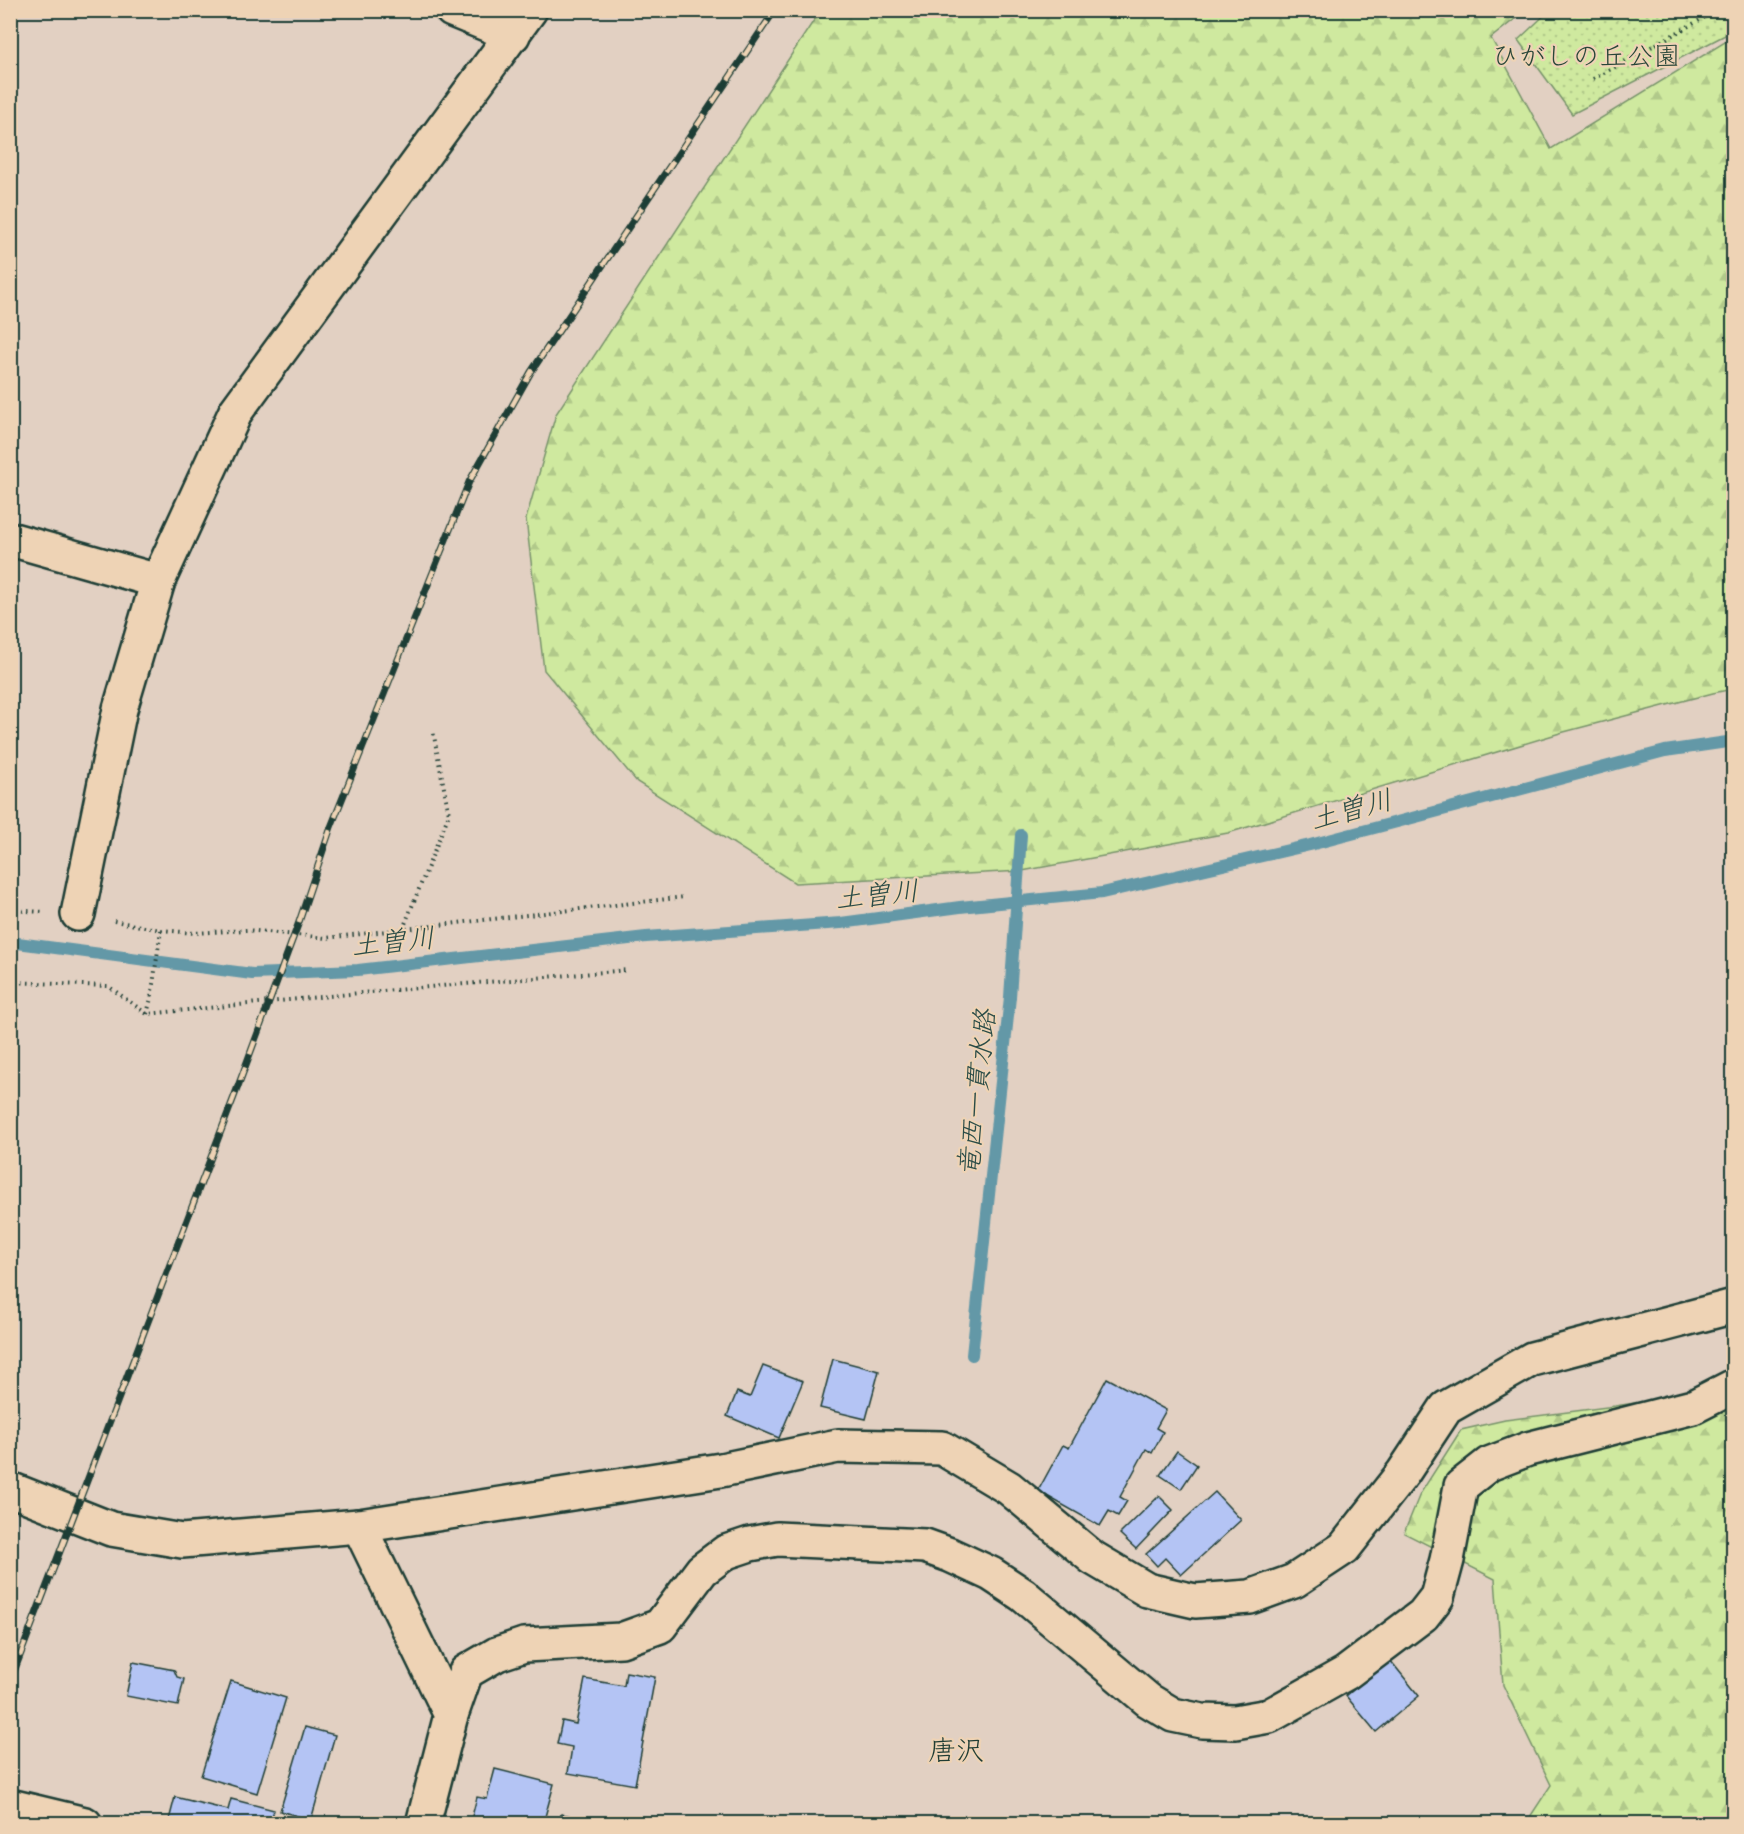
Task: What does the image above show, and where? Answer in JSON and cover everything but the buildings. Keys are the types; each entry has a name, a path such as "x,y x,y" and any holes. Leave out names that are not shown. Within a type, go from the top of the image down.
{"street":[{"path":"78,914 120,709 158,581 236,411 522,23 452,10"},
{"path":"10,539 158,581"},
{"path":"10,1489 111,1529 182,1541 359,1526 721,1470 838,1446 942,1448 1009,1488 1093,1558 1147,1590 1195,1601 1250,1597 1294,1581 1344,1548 1403,1473 1446,1408 1532,1359 1734,1306"},
{"path":"423,1824 451,1715 466,1672 497,1654 524,1645 621,1640 660,1626 702,1570 726,1552 750,1544 777,1539 925,1546 991,1574 1023,1595 1148,1700 1173,1715 1202,1721 1235,1722 1269,1716 1346,1673 1423,1615 1437,1597 1447,1560 1461,1486 1489,1464 1528,1449 1693,1407 1734,1386"},
{"path":"359,1526 451,1715"},
{"path":"10,1806 85,1824"}],"path":[{"path":"1593,79 1718,10"},
{"path":"403,929 449,814 433,731"},
{"path":"10,910 78,914 161,930 194,933 247,930 326,938 685,897"},
{"path":"147,1014 152,998 161,930"},
{"path":"10,982 108,986 147,1014 628,970"}],"green space":[{"path":"820,11 1525,11 1491,38 1551,149 1733,37 1733,689 1560,733 1228,833 1022,871 795,883 637,782 544,670 526,519 556,414"},
{"name":"ひがしの丘公園","path":"1549,11 1733,11 1733,31 1572,114 1518,40"},
{"path":"1733,1388 1733,1823 1526,1823 1551,1785 1503,1685 1495,1579 1404,1533 1420,1494 1461,1430 1505,1420"}],"waterway":[{"name":"土曽川","path":"10,942 252,974 358,970 646,937 841,923 960,907 1102,893 1310,845 1665,751 1734,741"},
{"name":"竜西一貫水路","path":"972,1355 1010,997 1021,835"}],"railway":[{"path":"10,1682 234,1097 299,922 331,827 469,482 531,372 775,10"}],"district":[{"name":"唐沢","path":"956,1750"}]}
